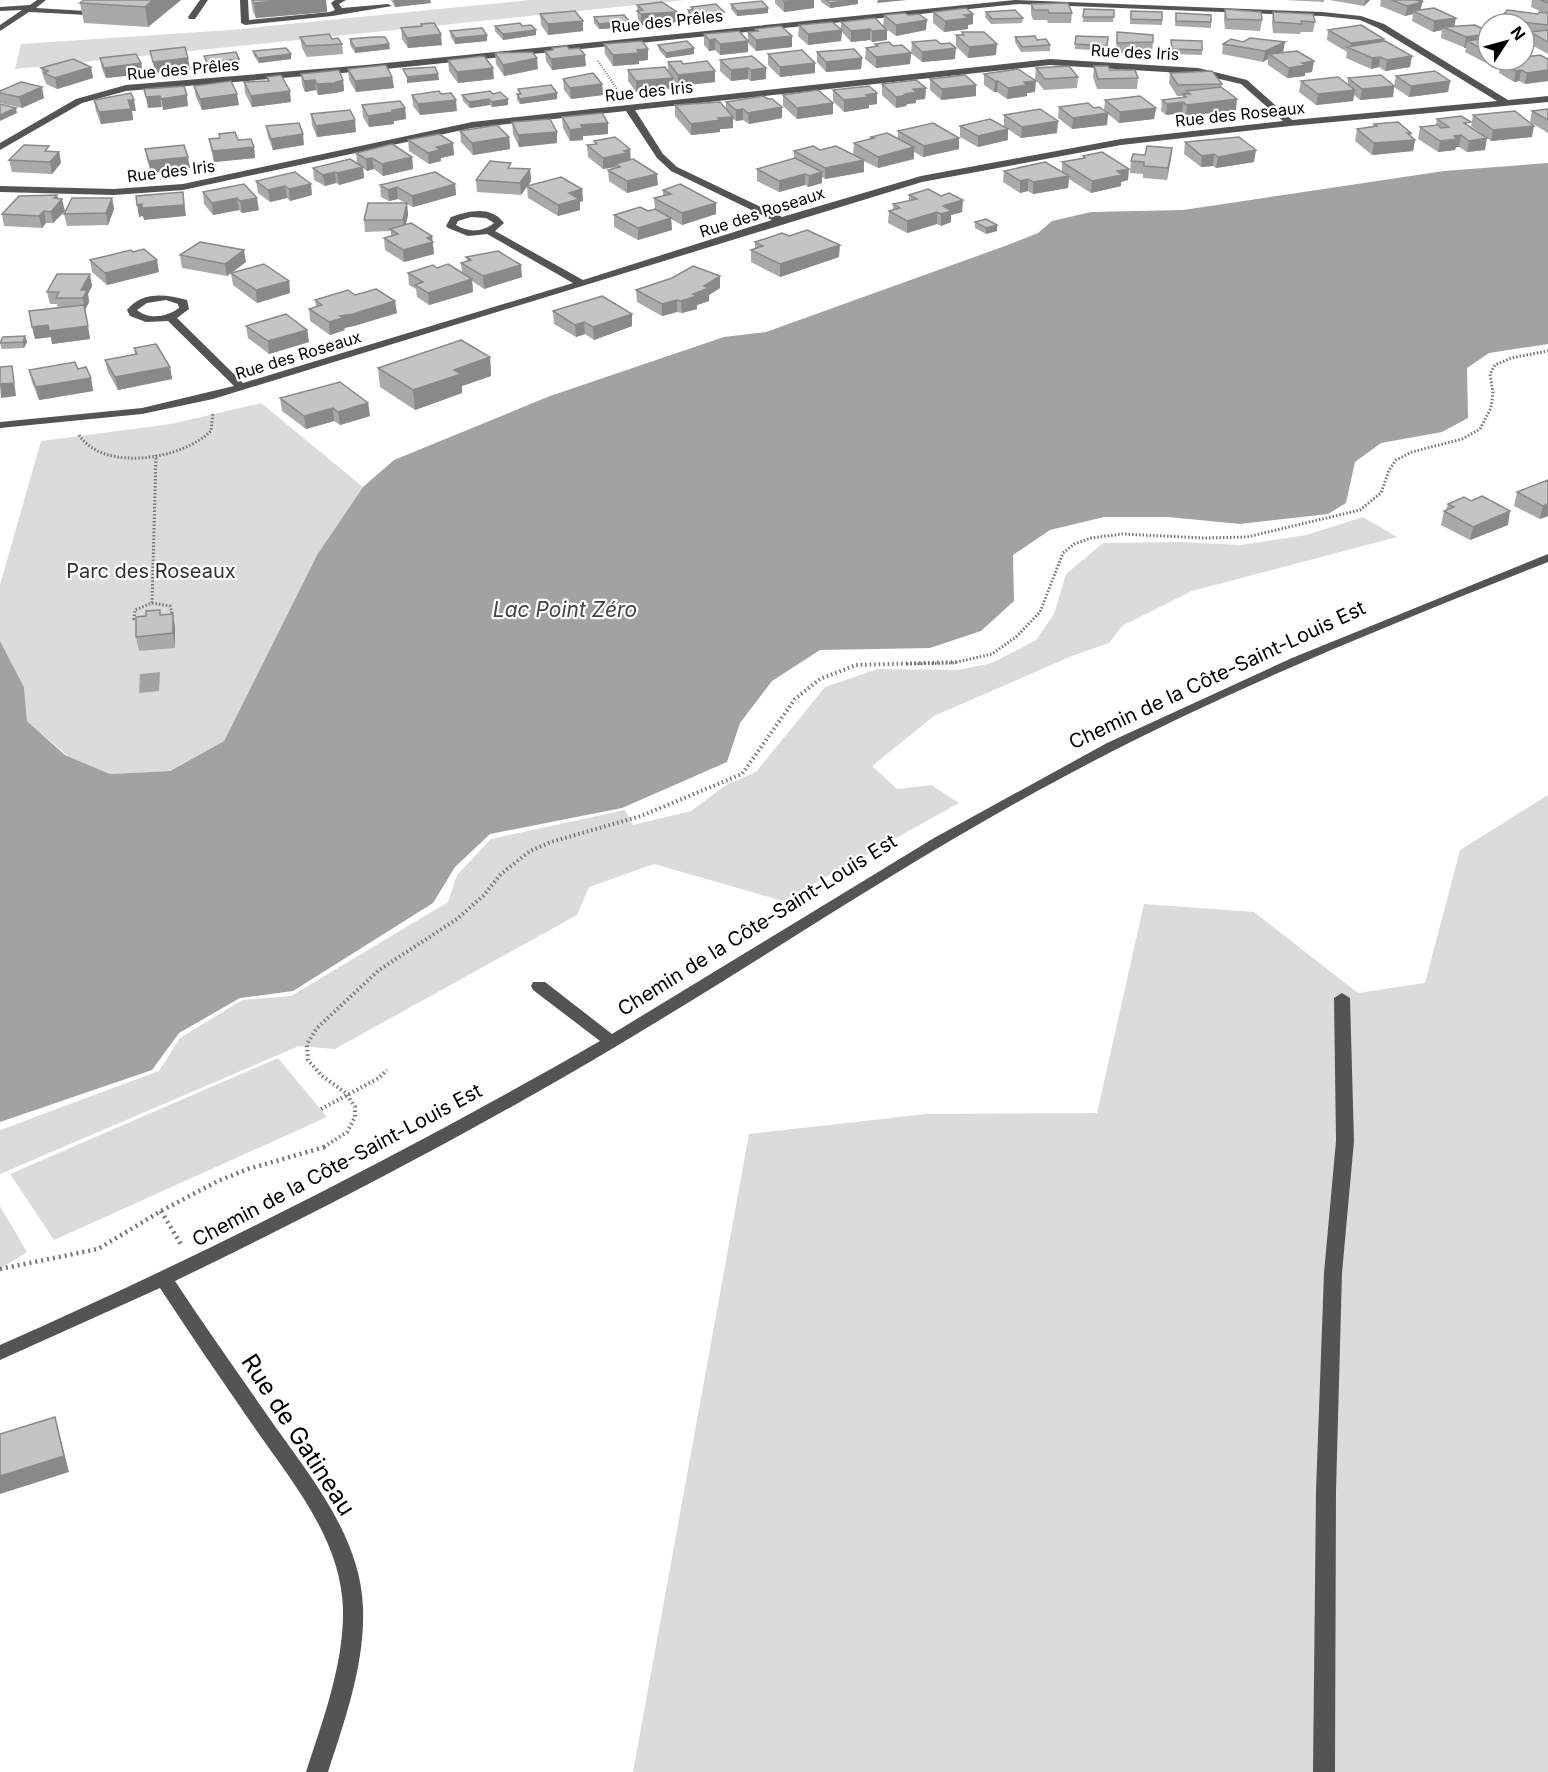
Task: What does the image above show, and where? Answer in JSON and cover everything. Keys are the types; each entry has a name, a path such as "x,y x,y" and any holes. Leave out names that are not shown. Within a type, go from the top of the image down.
{"street":[{"path":"1,29 42,0"},
{"path":"0,9 88,13 105,0"},
{"path":"192,17 204,0"},
{"path":"244,0 245,22 388,6"},
{"path":"339,11 335,3 342,0"},
{"name":"Rue des Prêles","path":"0,147 79,101 126,88 366,68 1019,2 1322,14 1361,18 1382,26 1508,104"},
{"name":"Rue des Iris","path":"0,189 114,192 183,187 472,125 1050,62 1198,71 1244,82 1290,123"},
{"name":"Rue des Roseaux","path":"0,425 167,408 209,397 921,179 1121,142 1290,123 1548,99"},
{"path":"629,108 660,156 674,169 781,220"},
{"path":"488,231 582,284"},
{"path":"170,317 242,388"},
{"name":"Chemin de la Côte-Saint-Louis Est","path":"0,1353 164,1280 368,1177 611,1041 947,836 1068,769 1169,717 1258,677 1548,558"},
{"path":"539,986 611,1041"},
{"path":"1324,1772 1326,1491 1333,1272 1345,1141 1342,998"},
{"name":"Rue de Gatineau","path":"164,1280 305,1486 330,1528 346,1568 353,1607 348,1661 339,1701 317,1772"}],"path":[{"path":"588,45 629,108"},
{"path":"0,1269 98,1249 161,1210 233,1174 326,1147 338,1141 346,1134 354,1118 354,1102 309,1063 306,1051 310,1037 379,970 457,919 483,896 501,874 530,851 551,842 640,816 733,780 746,769 795,699 811,684 838,670 865,663 953,663 977,659 1001,649 1025,629 1040,612 1063,553 1074,544 1091,538 1122,534 1204,538 1247,537 1360,510 1381,493 1389,470 1396,460 1420,450 1462,439 1480,429 1491,408 1493,393 1490,374 1495,365 1511,358 1548,351"},
{"path":"73,418 76,431 86,446 104,455 132,457 156,455 196,443 211,431 215,417 209,397"},
{"path":"152,603 156,455"},
{"path":"152,603 170,606 171,616 154,623 141,623 134,619 135,610 152,603"},
{"path":"321,1109 379,1078 387,1070"},
{"path":"161,1210 182,1245 182,1250"}],"green space":[{"path":"530,0 685,0 15,69 21,44 230,30"},
{"name":"Parc des Roseaux","path":"261,403 363,487 317,555 224,741 169,771 110,774 68,756 27,721 24,687 0,641 0,585 41,441 171,424"},
{"path":"1363,517 1397,537 1192,591 1122,626 1109,643 1072,656 934,716 872,766 897,789 931,785 959,803 783,901 654,864 589,887 577,915 335,1049 299,1046 0,1174 0,1130 159,1071 180,1038 242,1000 291,996 448,902 457,875 491,839 625,810 633,825 691,811 726,785 756,772 825,687 878,669 958,670 992,663 1036,640 1054,614 1066,574 1103,543 1181,542 1240,545 1306,535"},
{"path":"1548,795 1548,1772 633,1772 749,1134 926,1114 1097,1113 1144,904 1254,912 1358,993 1425,983 1460,850"},
{"path":"278,1058 327,1117 54,1240 10,1174"},
{"path":"0,1206 27,1252 0,1269"}],"water":[{"name":"Lac Point Zéro","path":"1548,163 1548,344 1489,353 1467,368 1468,418 1442,432 1381,443 1355,462 1346,503 1328,514 1240,524 1168,517 1104,517 1050,530 1013,555 1014,601 981,631 930,648 820,650 772,681 740,723 727,762 622,808 490,834 455,867 433,903 293,991 240,998 179,1033 152,1070 0,1122 0,641 24,687 27,721 65,755 110,774 170,771 224,741 317,555 363,487 394,460 550,396 724,337 766,332 1005,246 1038,233 1052,221 1091,212 1183,210 1444,171"},
{"path":"160,672 159,691 139,693 140,674"}],"building":[{"path":"84,0 153,0 145,7 80,3"},
{"path":"252,0 287,0 254,3"},
{"path":"826,0 851,0 830,3"},
{"path":"1392,0 1416,0 1422,2 1407,6"},
{"path":"762,1 768,8 737,11 731,4"},
{"path":"662,2 677,12 641,14 637,11 643,10 637,5"},
{"path":"1068,3 1072,13 1049,13 1048,10 1034,10 1031,4"},
{"path":"716,4 724,12 693,16 688,10 694,10 691,7"},
{"path":"966,8 973,14 964,15 969,18 945,21 933,12"},
{"path":"1434,8 1456,18 1434,21 1413,11"},
{"path":"1084,9 1114,10 1114,17 1083,17"},
{"path":"1225,9 1261,12 1262,20 1226,19"},
{"path":"1015,10 1023,18 992,19 986,12"},
{"path":"575,11 583,21 548,24 540,14"},
{"path":"1131,11 1162,12 1162,20 1131,19"},
{"path":"1273,12 1313,14 1315,22 1301,21 1302,24 1274,22"},
{"path":"1176,13 1211,15 1211,22 1176,21"},
{"path":"1548,13 1548,25 1536,24 1536,14"},
{"path":"919,14 927,20 896,25 884,15"},
{"path":"624,15 629,21 599,24 594,17"},
{"path":"875,18 887,30 851,31 841,22"},
{"path":"832,22 842,30 808,34 799,25"},
{"path":"434,23 441,34 407,38 401,28 422,26 421,24"},
{"path":"520,23 522,26 531,25 536,30 503,34 495,26"},
{"path":"1361,25 1384,39 1351,43 1328,30"},
{"path":"1475,25 1476,36 1466,37 1443,27"},
{"path":"781,26 792,36 756,40 748,32 758,31 755,29"},
{"path":"482,28 487,35 455,38 450,31"},
{"path":"1548,30 1548,42 1536,35 1536,31"},
{"path":"739,31 748,41 720,44 715,39 709,40 704,34"},
{"path":"962,32 984,32 997,44 969,47 956,35 964,35"},
{"path":"1117,32 1153,35 1153,42 1117,43"},
{"path":"329,34 332,39 338,38 342,44 306,46 300,37"},
{"path":"1035,36 1037,40 1046,39 1050,45 1022,47 1015,37"},
{"path":"1076,36 1108,37 1107,46 1075,44"},
{"path":"385,37 389,44 355,48 350,39"},
{"path":"1250,38 1285,42 1265,51 1223,44 1231,39 1243,42"},
{"path":"936,40 941,44 950,43 956,48 922,52 912,42"},
{"path":"1171,40 1202,41 1202,50 1172,49"},
{"path":"1476,40 1476,46 1467,41"},
{"path":"642,41 648,49 637,50 639,53 613,55 604,44"},
{"path":"687,41 694,48 666,53 658,45"},
{"path":"1385,41 1412,56 1387,60 1380,57 1372,58 1347,47"},
{"path":"889,42 893,46 902,45 911,53 876,57 866,48"},
{"path":"567,46 569,49 579,48 585,55 551,59 545,51 553,50 552,48"},
{"path":"185,47 188,58 153,62 150,51"},
{"path":"286,48 291,54 258,58 253,51"},
{"path":"854,49 862,58 826,62 817,52"},
{"path":"802,50 815,63 780,67 768,54"},
{"path":"1297,51 1314,61 1289,68 1269,54"},
{"path":"236,52 239,59 207,63 204,56"},
{"path":"532,52 537,58 503,65 495,53"},
{"path":"136,54 141,63 104,68 100,58"},
{"path":"484,56 493,68 457,72 448,60"},
{"path":"752,56 766,68 731,70 720,60"},
{"path":"1536,56 1548,59 1548,70 1536,72"},
{"path":"73,59 91,67 55,78 44,73 48,71 41,68"},
{"path":"681,61 683,64 707,61 715,71 678,75 668,62"},
{"path":"386,65 392,77 355,81 348,69"},
{"path":"1069,66 1078,77 1045,79 1036,68"},
{"path":"1094,66 1108,66 1110,70 1135,70 1138,78 1098,79"},
{"path":"435,67 438,74 407,77 403,69"},
{"path":"665,67 673,78 636,81 628,70"},
{"path":"1018,69 1036,81 1024,82 1027,85 1008,88 984,74"},
{"path":"339,70 343,80 334,83 317,84 315,80 304,81 301,74"},
{"path":"1212,71 1222,84 1178,85 1170,73"},
{"path":"1435,71 1450,81 1411,86 1396,76"},
{"path":"593,73 602,84 570,88 563,79"},
{"path":"281,75 290,91 251,96 244,82 269,81 267,77"},
{"path":"965,75 976,85 942,89 930,79"},
{"path":"1381,75 1394,86 1362,89 1348,78"},
{"path":"1338,77 1355,90 1318,94 1301,81"},
{"path":"916,80 926,88 913,89 916,92 896,97 882,84"},
{"path":"231,81 237,94 200,99 194,86"},
{"path":"21,82 42,87 19,97 0,93 0,91"},
{"path":"551,85 557,93 520,99 517,94 521,94 518,89"},
{"path":"184,86 187,95 161,99 160,96 146,97 144,89"},
{"path":"869,86 877,93 866,95 869,97 844,100 833,90"},
{"path":"1221,87 1237,99 1187,105 1183,102 1167,104 1162,100 1186,97 1183,94 1190,94 1186,91"},
{"path":"818,90 833,103 797,108 783,95"},
{"path":"439,91 441,94 451,93 456,100 418,104 412,95"},
{"path":"490,91 493,94 500,92 508,99 469,102 462,95"},
{"path":"131,93 134,100 128,100 131,109 99,112 94,100"},
{"path":"763,96 772,99 782,107 748,113 743,109 736,110 726,102"},
{"path":"1140,96 1156,108 1120,112 1105,100"},
{"path":"400,101 405,108 368,116 362,105"},
{"path":"720,102 733,117 691,124 675,105"},
{"path":"1088,103 1108,113 1073,118 1059,107"},
{"path":"0,104 16,108 0,115"},
{"path":"1040,109 1058,121 1022,127 1004,115"},
{"path":"1548,109 1548,120 1532,111"},
{"path":"350,110 355,120 316,126 311,114"},
{"path":"1515,111 1534,126 1493,130 1473,115"},
{"path":"602,113 608,123 581,125 583,128 570,130 562,117"},
{"path":"1461,116 1471,122 1464,123 1487,138 1469,141 1461,135 1454,136 1457,139 1440,141 1420,127 1438,125 1441,128 1449,127 1437,119"},
{"path":"550,119 557,132 518,135 512,122"},
{"path":"990,119 1008,129 978,136 960,126"},
{"path":"1398,122 1411,133 1407,133 1415,140 1374,143 1357,129 1377,126 1374,124"},
{"path":"299,123 303,134 271,139 266,126"},
{"path":"933,123 959,138 924,146 898,131"},
{"path":"497,125 509,137 472,143 460,131"},
{"path":"235,132 238,140 251,139 254,147 213,151 209,139 220,138 219,134"},
{"path":"887,133 914,147 878,157 854,143 874,138 871,137"},
{"path":"439,134 453,143 436,147 440,150 428,153 408,140"},
{"path":"615,137 630,149 624,151 627,153 603,158 587,145 597,144 594,141"},
{"path":"1239,137 1256,150 1218,157 1214,154 1202,156 1185,142"},
{"path":"392,144 412,157 382,164 356,153"},
{"path":"24,145 49,146 45,151 59,152 50,162 9,160"},
{"path":"184,145 188,157 149,161 145,149"},
{"path":"813,146 820,150 836,146 864,160 825,168 794,151"},
{"path":"1147,146 1172,148 1168,168 1144,166 1144,162 1131,161 1133,154 1145,155"},
{"path":"1102,152 1129,169 1117,171 1122,175 1092,181 1062,162 1085,158 1083,156"},
{"path":"795,158 822,172 779,181 757,169"},
{"path":"350,159 363,167 323,175 313,168"},
{"path":"633,159 657,174 627,181 608,170 620,167 615,164"},
{"path":"490,161 511,163 508,168 530,169 520,183 476,180"},
{"path":"1045,162 1069,176 1033,182 1028,179 1020,181 1004,171"},
{"path":"295,172 311,184 289,189 285,186 268,190 256,181"},
{"path":"435,172 455,184 412,196 397,187 388,190 380,185"},
{"path":"561,177 582,189 569,193 579,199 558,205 527,186"},
{"path":"244,184 257,198 240,201 237,198 212,203 203,192"},
{"path":"680,184 716,203 682,213 654,198 671,194 663,190"},
{"path":"928,189 941,196 949,193 963,200 943,206 952,211 941,214 937,212 907,221 889,211 900,208 893,204 917,199 909,195"},
{"path":"183,192 184,205 142,208 142,204 137,205 136,196"},
{"path":"57,195 54,198 62,199 51,212 44,211 39,216 2,214 19,196"},
{"path":"72,198 112,198 106,213 64,214"},
{"path":"368,203 407,203 403,220 364,220"},
{"path":"640,207 648,211 655,209 671,218 638,228 614,215"},
{"path":"986,219 997,225 986,228 975,222"},
{"path":"411,223 432,236 427,238 433,242 403,250 384,238 398,234 390,229"},
{"path":"807,230 840,245 780,264 751,250 763,246 755,242 782,233 789,236"},
{"path":"200,242 244,250 225,264 180,255"},
{"path":"144,249 157,260 105,273 90,260 131,250 133,252"},
{"path":"498,251 521,265 483,276 461,263 471,260 466,257"},
{"path":"264,264 289,281 256,290 231,273"},
{"path":"448,264 472,279 428,293 415,285 423,282 408,273 433,265 437,268"},
{"path":"693,266 720,276 704,286 709,288 693,294 697,296 662,304 636,290 672,278"},
{"path":"57,274 90,274 81,290 87,290 83,298 56,298 59,292 47,292"},
{"path":"376,289 395,301 340,316 343,318 329,322 309,309 322,305 315,300 348,290 355,295"},
{"path":"602,296 632,314 593,327 584,322 575,325 553,311"},
{"path":"84,305 88,326 49,331 48,325 32,327 29,311"},
{"path":"286,314 307,330 268,341 246,326"},
{"path":"25,336 23,342 0,343 3,337"},
{"path":"461,340 490,357 454,370 461,374 413,390 378,368"},
{"path":"156,344 170,367 115,377 105,360 137,354 134,348"},
{"path":"75,362 78,369 86,367 91,378 36,387 29,370"},
{"path":"12,366 14,383 0,384 0,367"},
{"path":"340,382 368,403 338,412 333,408 304,416 280,398"},
{"path":"1548,480 1548,504 1543,506 1517,492"},
{"path":"1482,496 1510,511 1473,527 1444,511 1454,507 1448,504 1464,497 1471,501"},
{"path":"160,610 160,615 173,614 173,633 136,637 136,617 146,616 146,611"},
{"path":"55,1417 64,1456 0,1476 0,1434"}]}
